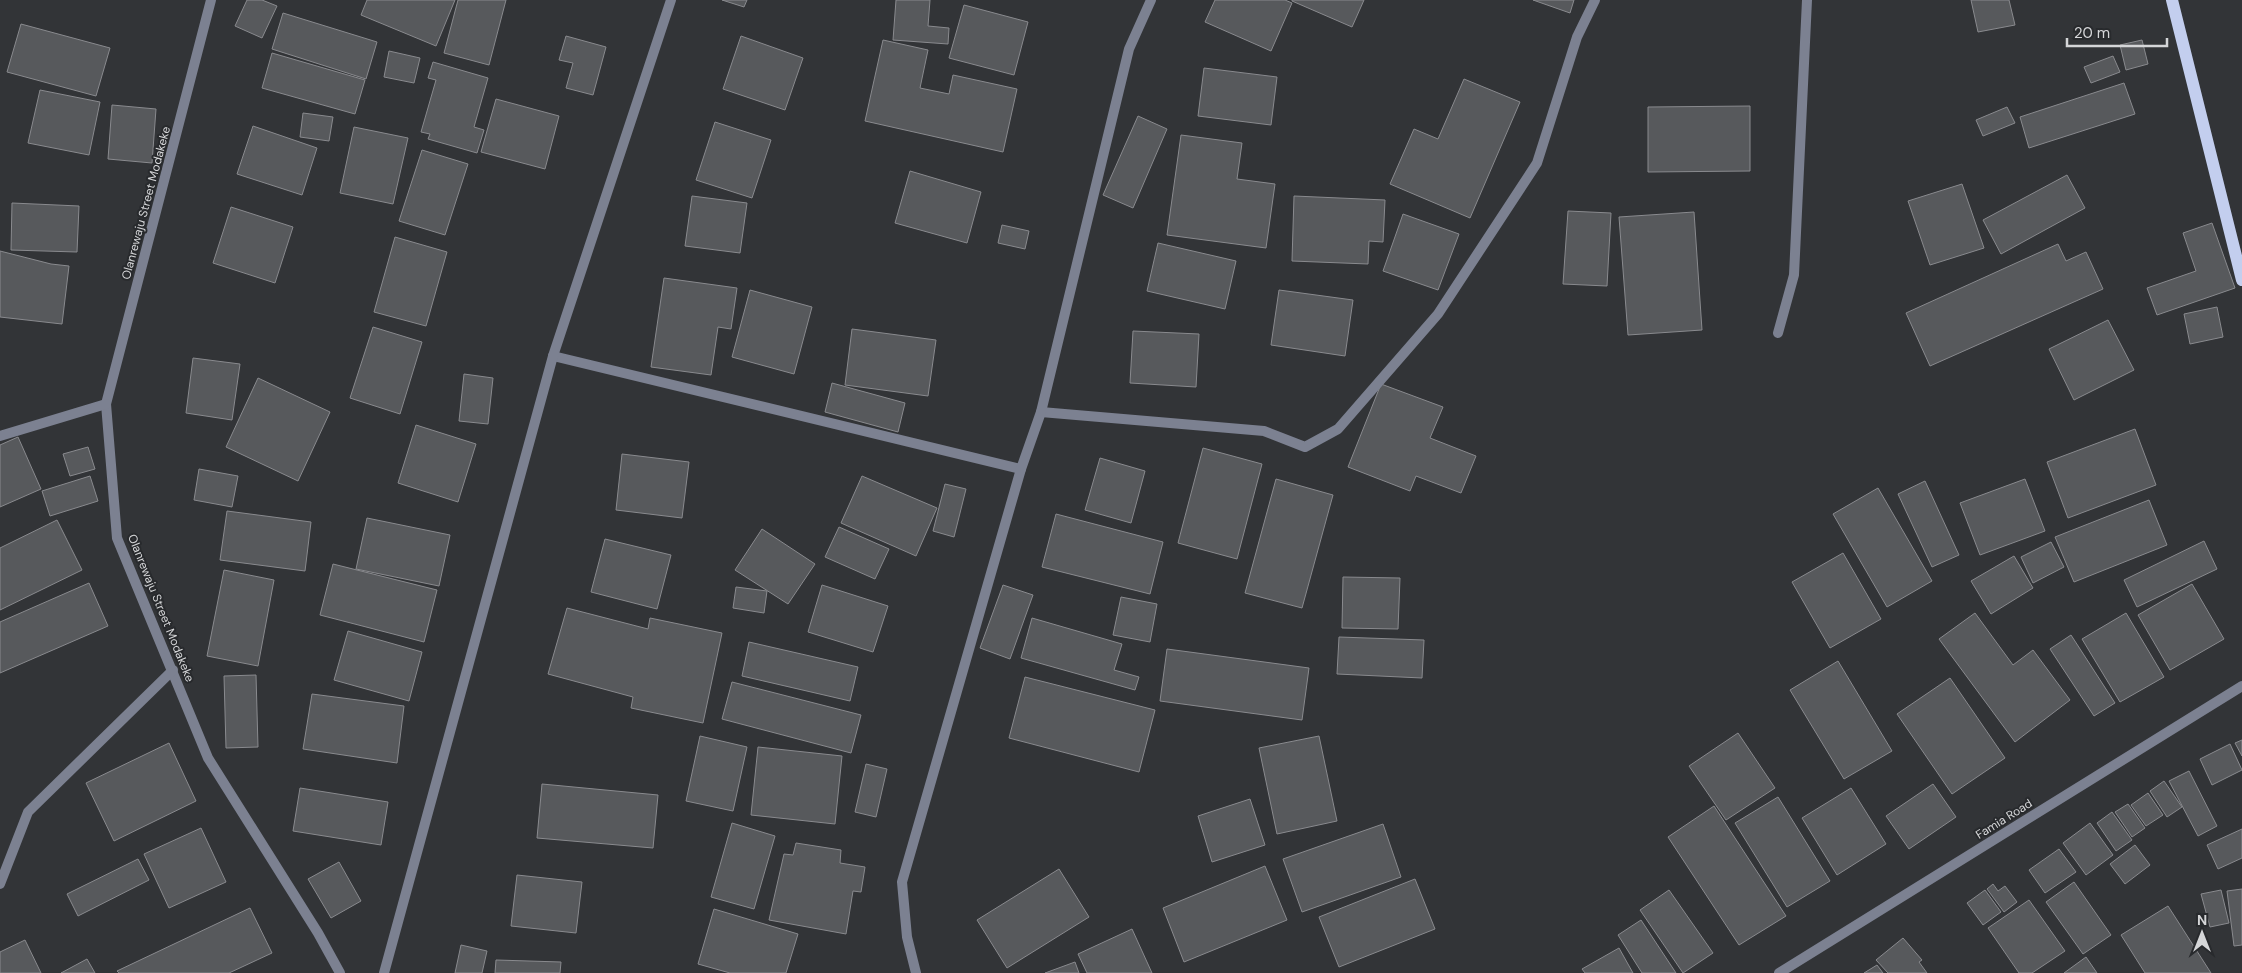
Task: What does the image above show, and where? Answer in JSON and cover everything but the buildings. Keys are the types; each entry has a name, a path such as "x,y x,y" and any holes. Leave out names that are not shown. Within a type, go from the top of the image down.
{"main road":[{"path":"2172,0 2242,280"}],"street":[{"name":"Olanrewaju Street Modakeke","path":"211,0 106,404 117,538 208,758 318,933 340,973"},
{"path":"384,973 554,356 671,0"},
{"path":"916,973 908,937 902,882 1021,469 1041,412 1129,49 1151,0"},
{"path":"1041,412 1264,431 1306,447 1338,429 1438,314 1537,163 1577,37 1595,0"},
{"path":"1778,333 1794,275 1807,0"},
{"path":"554,356 1021,469"},
{"path":"0,436 106,404"},
{"path":"0,884 28,812 173,670"},
{"name":"Famia Road","path":"1779,973 2242,686"}]}
